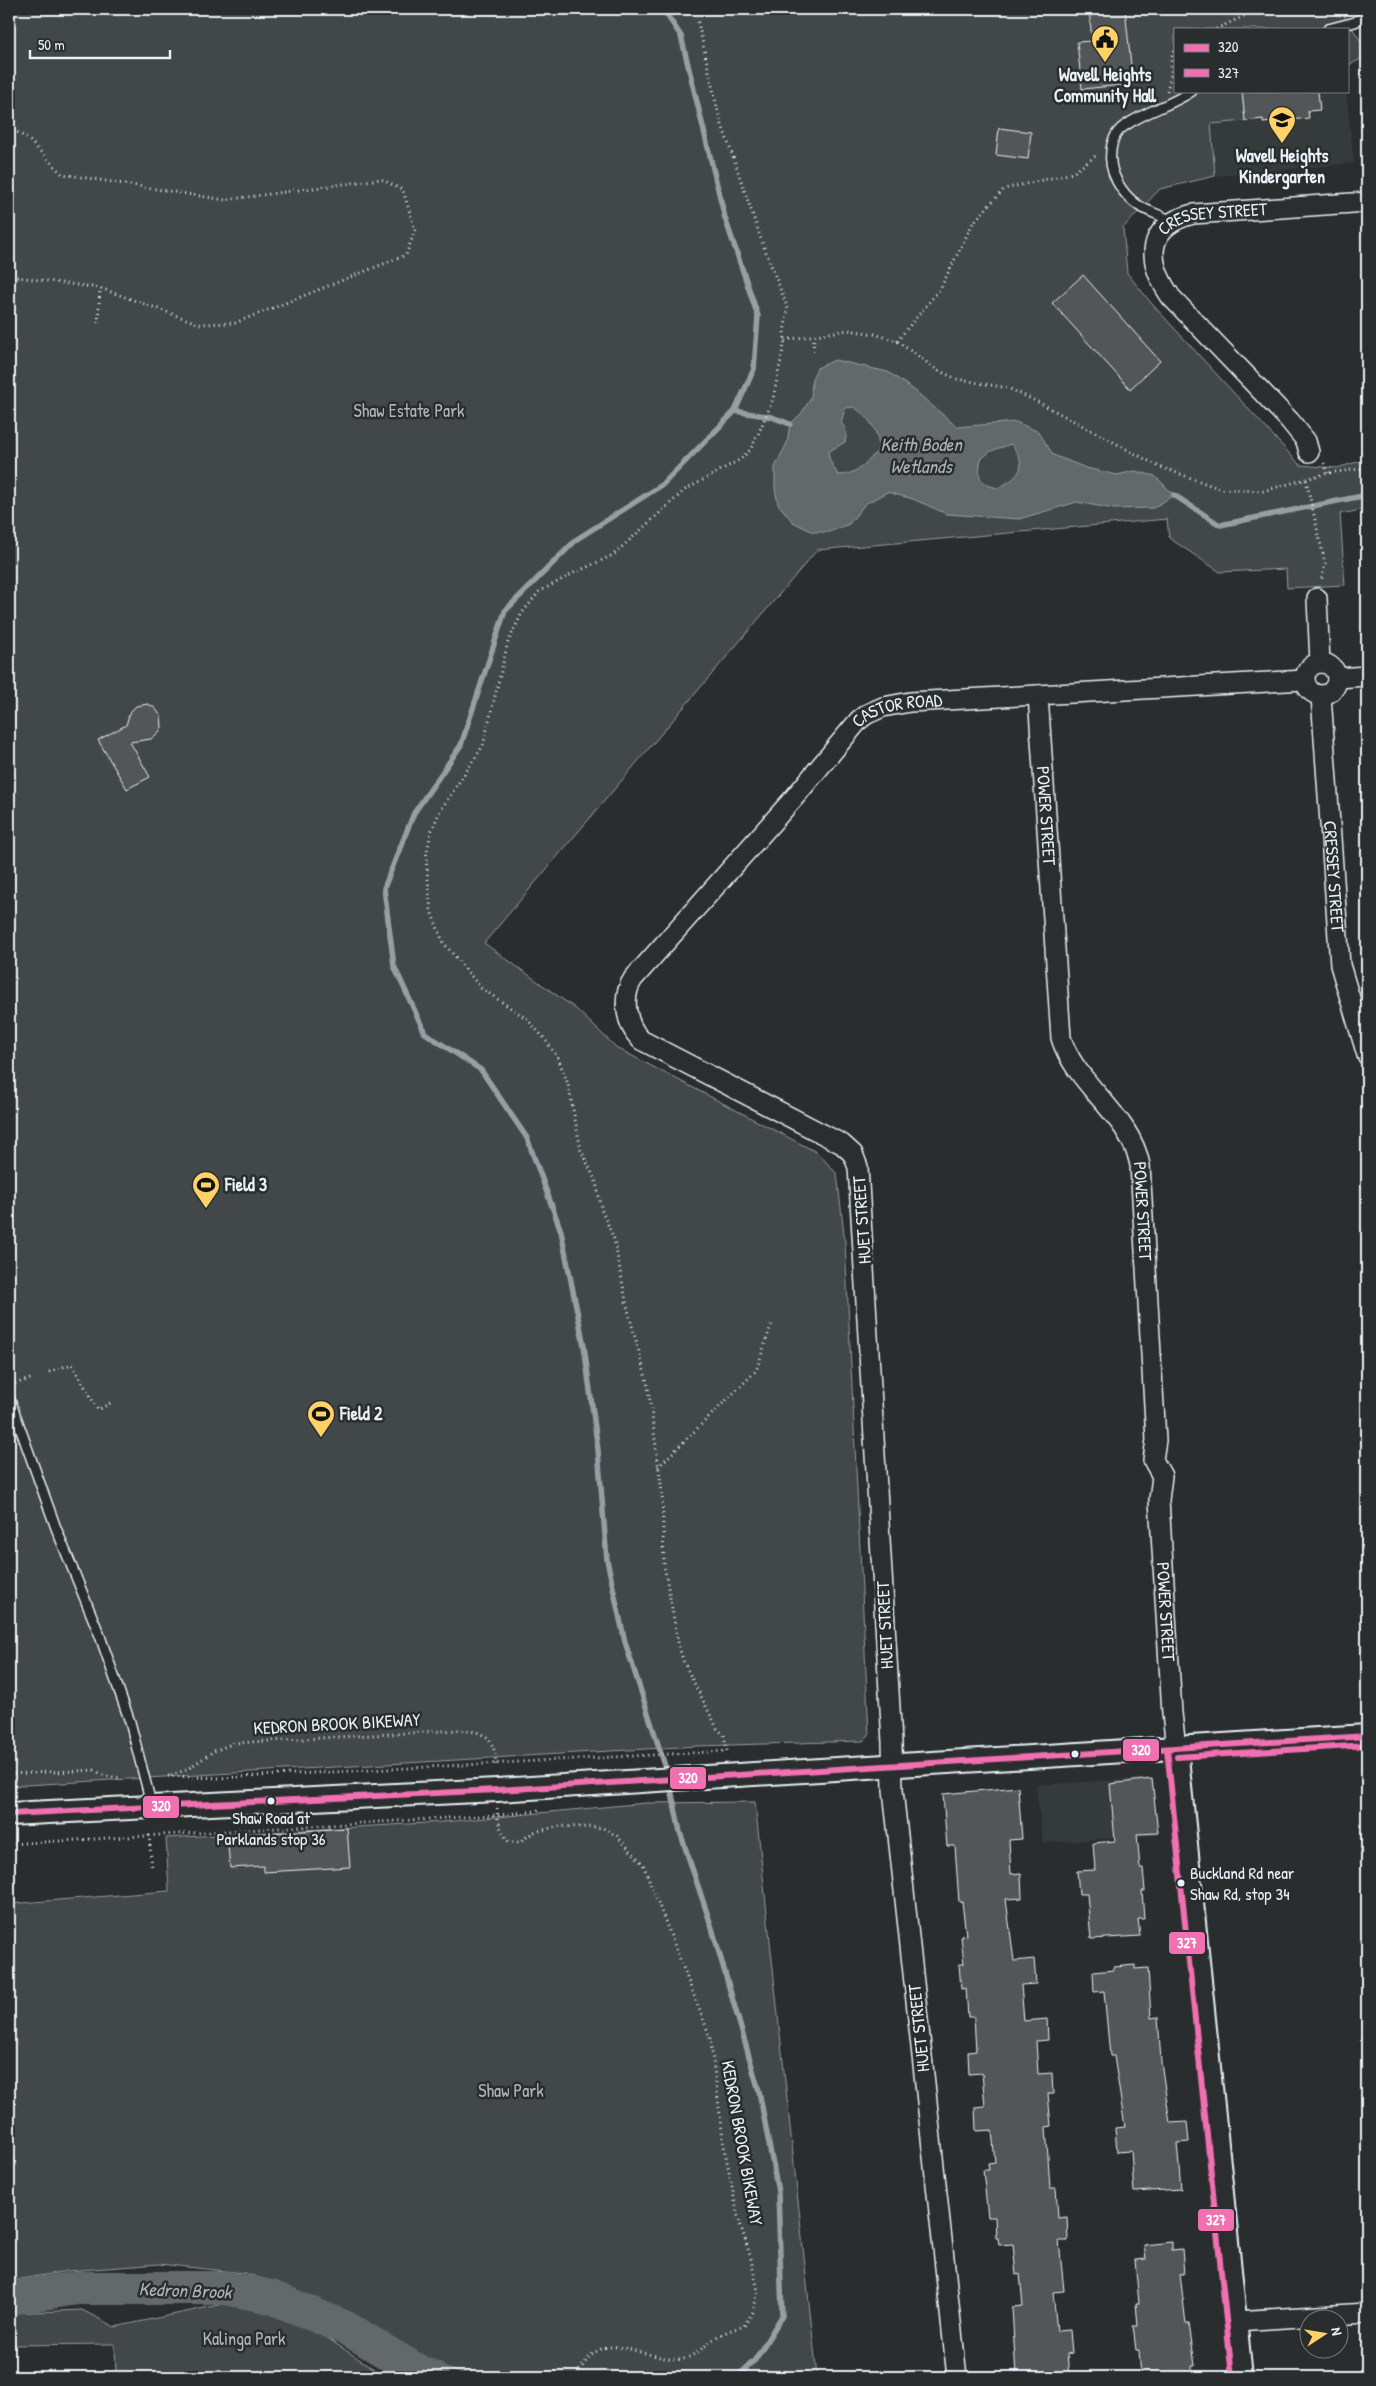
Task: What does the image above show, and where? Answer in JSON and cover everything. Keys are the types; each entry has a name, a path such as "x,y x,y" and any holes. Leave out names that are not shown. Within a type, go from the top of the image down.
{"street":[{"name":"CRESSEY STREET","path":"1310,452 1306,441 1290,421 1171,297 1163,286 1155,261 1157,236 1171,221 1193,214 1367,202"},
{"path":"1317,598 1320,663"},
{"path":"1320,663 1334,669 1337,678 1331,692 1321,696 1308,689 1305,680 1310,666 1320,663"},
{"path":"1337,678 1367,676"},
{"name":"CASTOR ROAD","path":"625,1001 626,992 632,979 867,714 883,707 903,703 1305,680"},
{"name":"POWER STREET","path":"1038,695 1061,1038 1070,1058 1133,1141 1140,1165 1156,1440 1153,1460 1162,1476 1159,1500 1172,1713 1176,1748"},
{"name":"CRESSEY STREET","path":"1321,696 1340,965 1367,1055"},
{"name":"HUET STREET","path":"625,1001 635,1032 641,1040 834,1139 849,1149 856,1160 865,1262 893,1790 957,2377"},
{"path":"9,1814 497,1790 1367,1736"},
{"path":"1176,1748 1241,2377"},
{"path":"1235,2321 1367,2313"}],"lane":[{"path":"1332,28 1355,22 1367,14"},
{"path":"1171,221 1140,206 1125,192 1114,177 1110,163 1111,148 1116,134 1126,125 1190,92"},
{"path":"9,1397 60,1537 100,1636 130,1722 152,1807"}],"path":[{"path":"496,1763 727,1750 724,1735 717,1728 684,1663 679,1647 664,1565 662,1492 648,1386 627,1306 614,1239 602,1211 596,1182 581,1150 568,1084 558,1058 544,1038 527,1019 481,988 467,974 443,942 431,911 426,856 431,832 440,811 483,746 508,642 522,612 539,592 574,572 613,555 686,490 741,459 750,450 757,437 773,399 785,340 784,332 788,309 762,242 719,116 695,9"},
{"path":"1218,28 1259,9"},
{"path":"1169,104 1166,88 1171,74 1171,58 1174,51"},
{"path":"9,126 28,139 62,174 224,200 381,179 403,190 415,230 406,255 235,323 200,324 100,288 9,276"},
{"path":"897,342 940,289 973,223 1004,189 1074,173 1096,156 1111,148"},
{"path":"98,323 100,288"},
{"path":"785,340 814,337 848,330 874,334 897,342 944,373 957,379 1008,388 1158,466 1221,489 1263,491 1328,474 1367,468"},
{"path":"813,351 814,337"},
{"path":"1306,480 1323,553 1324,574 1317,598"},
{"path":"658,1467 756,1371 772,1323"},
{"path":"49,1372 72,1364 98,1410 112,1402"},
{"path":"15,1384 33,1378"},
{"name":"KEDRON BROOK BIKEWAY","path":"459,1730 477,1732 489,1738 495,1752 496,1763 220,1778 168,1776 186,1770 214,1751 234,1743 459,1730"},
{"path":"9,1774 94,1770 105,1776 121,1778"},
{"path":"497,1806 497,1815"},
{"path":"9,1844 537,1811"},
{"name":"KEDRON BROOK BIKEWAY","path":"497,1815 502,1832 509,1842 519,1842 534,1832 560,1826 604,1828 617,1836 642,1864 710,2037 726,2155 738,2217 750,2255 758,2291 753,2312 744,2326 731,2329 700,2351 683,2359 664,2358 610,2346 595,2350 585,2361 576,2377"},
{"path":"149,1835 152,1868"}],"shaded area":[{"name":"Wavell Heights Kindergarten","path":"1242,92 1346,92 1354,163 1215,176 1211,124 1245,121"},
{"path":"1149,1778 1153,1780 1158,1835 1043,1843 1036,1785"}],"green space":[{"name":"Shaw Estate Park","path":"9,9 1340,9 1367,51 1367,56 1348,66 1348,28 1174,28 1174,92 1242,92 1245,121 1211,124 1215,176 1160,189 1123,228 1127,273 1152,304 1300,465 1337,468 1367,459 1367,509 1340,514 1345,585 1287,588 1286,569 1220,572 1169,538 1167,519 817,550 484,943 576,1009 617,1048 818,1153 837,1174 845,1243 869,1735 863,1741 697,1746 9,1786"},
{"name":"Shaw Park","path":"755,1802 817,2377 475,2377 438,2366 365,2320 295,2289 244,2273 159,2264 68,2271 9,2281 9,1904 169,1891 166,1838 443,1822 646,1803"},
{"name":"Kalinga Park","path":"247,2299 291,2314 386,2377 116,2377 115,2344 9,2345 9,2313 82,2310 115,2327"}],"water":[{"name":"Keith Boden Wetlands","path":"835,360 888,372 914,390 957,427 1016,422 1039,432 1053,455 1086,468 1117,475 1135,471 1155,476 1174,495 1153,508 1114,509 1077,502 1019,519 947,514 913,499 887,492 865,504 849,524 829,532 813,532 793,522 778,504 775,489 775,467 787,443 790,424 801,414 811,398 812,379 817,368","holes":["853,407 863,414 872,425 877,437 878,450 856,471 838,475 830,461 828,452 845,442 846,432 841,423 845,408","1011,444 1020,458 1021,464 1017,474 1013,479 998,488 983,482 979,471 981,459 991,451"]}],"building":[{"name":"Wavell Heights Community Hall","path":"1089,9 1125,9 1133,84 1082,89 1077,42 1092,41"},
{"path":"1242,92 1318,92 1320,110 1308,111 1309,118 1263,123 1263,119 1245,121"},
{"path":"999,128 1031,132 1028,159 996,155"},
{"path":"1083,275 1160,361 1130,389 1052,303"},
{"path":"148,704 155,708 161,716 162,727 151,739 130,742 150,777 127,789 98,740 126,725 130,712 136,706"},
{"path":"1152,1779 1158,1833 1137,1834 1140,1868 1143,1868 1145,1891 1142,1891 1144,1919 1138,1919 1140,1936 1091,1939 1087,1894 1079,1894 1077,1871 1095,1870 1093,1843 1115,1841 1110,1784"},
{"path":"1018,1787 1022,1839 1009,1840 1011,1874 1021,1873 1022,1898 1006,1899 1014,1961 1034,1959 1036,1984 1021,1985 1024,2021 1047,2019 1048,2040 1036,2041 1038,2074 1052,2073 1053,2094 1048,2094 1051,2126 1046,2127 1050,2188 1056,2188 1058,2218 1067,2217 1068,2241 1059,2241 1064,2291 1053,2292 1057,2331 1070,2330 1072,2353 1067,2354 1069,2377 1016,2377 1012,2307 1023,2306 1020,2274 1016,2275 1013,2244 999,2245 998,2238 996,2238 995,2217 988,2217 983,2170 989,2170 988,2163 995,2162 992,2130 976,2131 975,2107 985,2106 982,2073 969,2074 968,2052 976,2051 974,2017 968,2017 966,1988 961,1989 959,1964 964,1964 961,1936 966,1935 962,1902 959,1902 955,1846 947,1846 943,1794"},
{"path":"347,1828 350,1867 264,1872 264,1866 230,1868 227,1836"},
{"path":"1135,1965 1135,1969 1148,1968 1151,2018 1158,2017 1161,2062 1170,2123 1187,2122 1189,2142 1177,2143 1181,2189 1134,2192 1131,2151 1117,2152 1115,2128 1125,2127 1114,2056 1110,2056 1104,1991 1094,1992 1093,1972"},
{"path":"1172,2242 1172,2250 1182,2249 1184,2274 1180,2274 1186,2324 1189,2324 1195,2366 1192,2366 1192,2376 1141,2377 1139,2350 1136,2350 1133,2326 1138,2326 1136,2303 1139,2303 1135,2260 1146,2259 1144,2245"}],"waterway":[{"path":"663,9 681,36 725,218 758,316 754,369 735,411 662,485 577,539 505,611 461,745 414,813 384,888 394,966 425,1033 481,1070 527,1138 561,1231 584,1346 598,1450 607,1560 625,1642 668,1775"},
{"path":"735,411 772,417 790,424"},
{"path":"1174,495 1220,525 1367,495"},
{"path":"670,1784 680,1832 712,1928 759,2091 778,2192 782,2316 755,2360 737,2377"},
{"name":"Kedron Brook","path":"9,2298 78,2288 226,2288 271,2297 346,2328 421,2373 432,2377"}],"transit line":[{"name":"320","path":"9,1814 497,1790 1367,1736"},
{"name":"327","path":"1177,1757 1367,1745"},
{"name":"327","path":"1167,1749 1232,2377"}],"place":[{"name":"Wavell Heights Community Hall","path":"1105,63"},
{"name":"Wavell Heights Kindergarten","path":"1282,144"},
{"name":"Field 3","path":"206,1209"},
{"name":"Field 2","path":"321,1438"},
{"name":"Shaw Road at Parklands stop 36","path":"271,1801"},
{"name":"Buckland Rd near Shaw Rd, stop 34","path":"1181,1883"}]}
